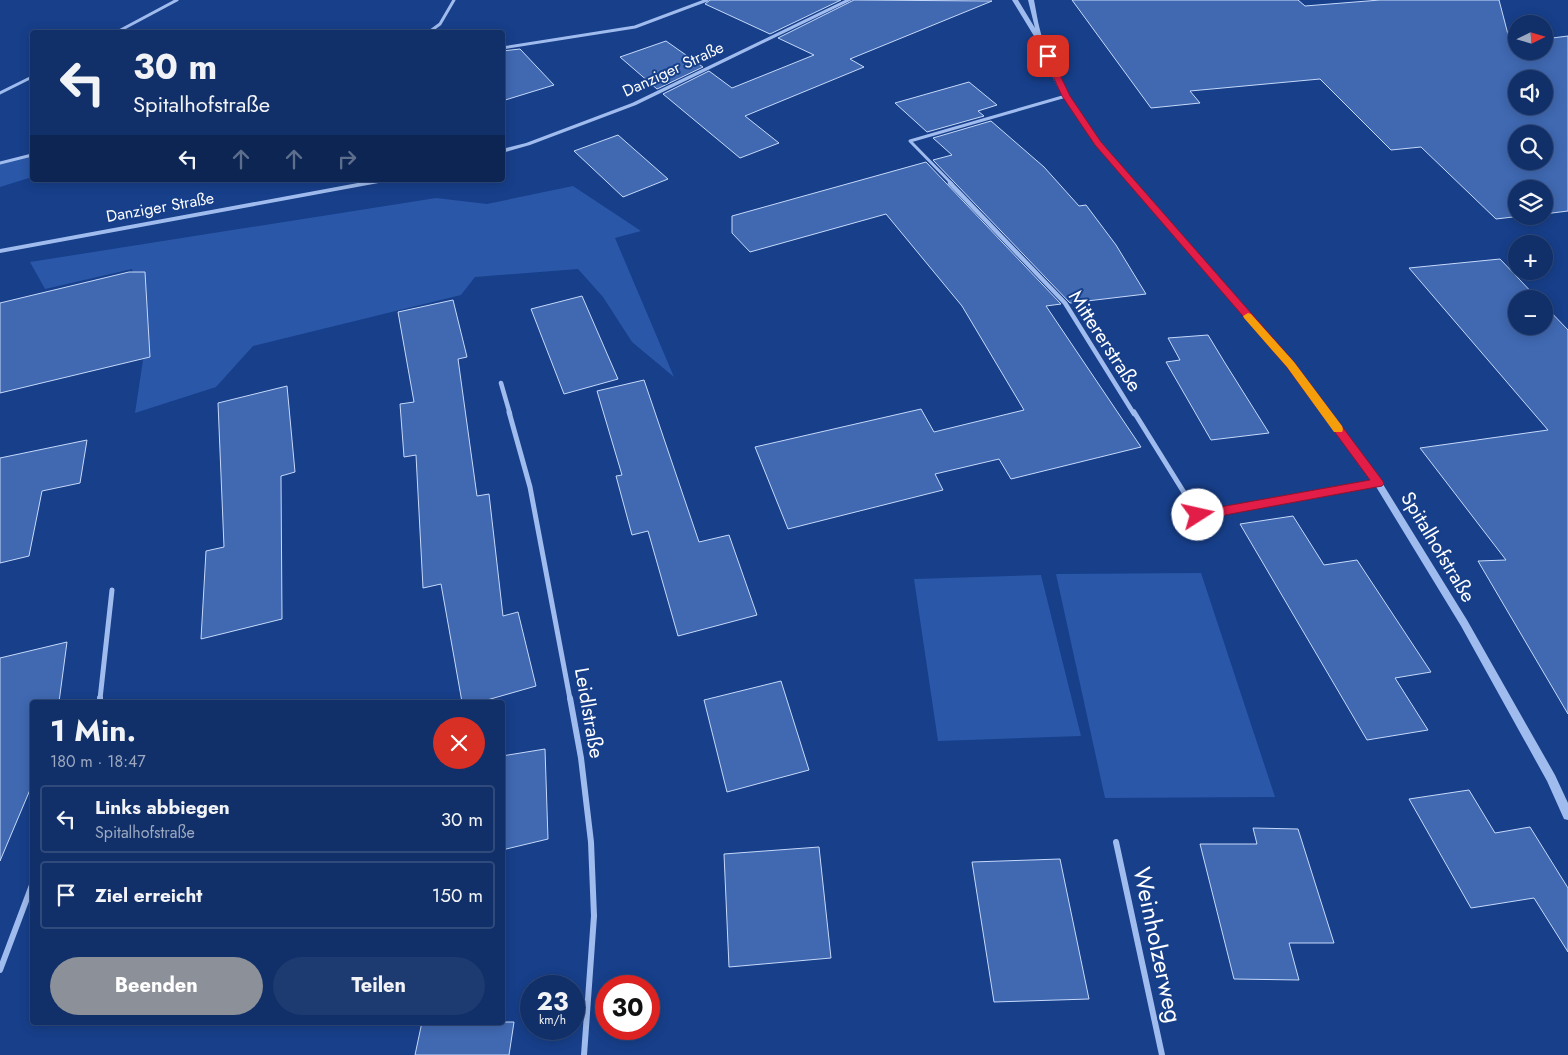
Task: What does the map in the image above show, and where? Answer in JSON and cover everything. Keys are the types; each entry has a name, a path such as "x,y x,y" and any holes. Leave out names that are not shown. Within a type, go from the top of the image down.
{"street":[{"path":"121,30 177,0"},
{"path":"432,30 440,24 454,0"},
{"path":"505,48 634,27 707,0"},
{"name":"Danziger Straße","path":"505,150 528,144 634,104 849,0"},
{"path":"1015,0 1042,44"},
{"name":"Spitalhofstraße","path":"1031,0 1042,44 1066,96 1087,129 1290,364 1378,483 1464,623 1551,778 1568,815"},
{"path":"0,93 30,77"},
{"name":"Mittererstraße","path":"1066,96 910,141 1066,303 1198,515 1378,483"},
{"path":"0,163 30,156"},
{"name":"Danziger Straße","path":"0,251 373,182"},
{"name":"Leidlstraße","path":"501,383 530,487 581,758 591,842 594,916 584,1055"},
{"path":"100,700 112,590"},
{"name":"Weinholzerweg","path":"1116,842 1162,1055"},
{"path":"0,970 30,890"}],"shaded area":[{"path":"30,156 30,178 0,187 0,163"},
{"path":"573,186 641,231 615,238 674,377 632,342 603,297 578,269 475,277 461,295 253,346 216,387 135,413 148,327 132,269 45,289 30,262 436,198 487,204"},
{"path":"1201,573 1275,797 1105,798 1056,574"},
{"path":"1041,575 1081,736 938,741 914,579"}],"building":[{"path":"710,0 841,0 770,34 705,4"},
{"path":"854,0 992,1 850,59 864,67 745,116 779,143 740,158 663,94 709,71 732,88 814,55 778,38"},
{"path":"1072,0 1298,0 1305,6 1380,0 1499,0 1508,34 1508,60 1553,60 1553,38 1568,36 1568,211 1553,213 1553,180 1508,180 1508,218 1496,219 1421,147 1391,150 1320,79 1190,91 1200,103 1151,108"},
{"path":"666,41 703,67 657,89 620,57"},
{"path":"520,49 554,85 505,100 505,51"},
{"path":"969,82 997,105 978,111 984,116 927,132 895,103"},
{"path":"991,121 1044,167 1079,206 1086,205 1116,245 1146,294 1070,303 933,160 952,155 933,138"},
{"path":"618,135 668,179 623,197 574,151"},
{"path":"926,162 1061,304 1046,306 1141,447 1011,479 999,459 935,474 943,490 788,529 755,447 921,409 934,432 1024,410 962,306 886,214 750,252 732,233 732,216"},
{"path":"1500,259 1508,267 1508,280 1520,280 1529,290 1508,290 1508,335 1553,335 1553,314 1568,330 1568,714 1478,561 1506,560 1420,448 1548,430 1409,268"},
{"path":"129,272 145,272 150,357 0,393 0,303"},
{"path":"582,296 618,379 564,394 531,309"},
{"path":"453,300 467,357 458,359 477,496 489,494 503,616 518,612 536,686 487,700 462,700 441,584 423,588 416,455 404,457 400,404 414,402 398,312"},
{"path":"1208,335 1269,433 1211,440 1166,362 1180,360 1168,338"},
{"path":"644,380 699,542 729,535 757,615 678,636 648,531 632,535 616,476 622,475 597,391"},
{"path":"287,386 295,472 281,476 282,619 201,639 206,551 224,547 218,403"},
{"path":"87,440 80,483 42,491 29,556 0,563 0,458"},
{"path":"1293,516 1324,565 1357,560 1431,672 1395,678 1428,730 1367,740 1240,524"},
{"path":"67,642 59,700 30,700 30,790 0,861 0,658"},
{"path":"781,681 809,770 727,792 704,700"},
{"path":"545,749 548,839 505,849 505,756"},
{"path":"1469,790 1495,833 1530,827 1568,888 1568,952 1534,898 1471,908 1409,799"},
{"path":"1253,828 1298,829 1334,943 1289,943 1299,980 1234,979 1200,844 1257,844"},
{"path":"819,847 831,958 729,967 724,854"},
{"path":"1060,859 1089,999 994,1002 972,862"},
{"path":"505,1022 514,1022 509,1055 415,1055 421,1025 505,1025"}],"slow traffic":[{"path":"1248,316 1290,364 1338,429"}],"route":[{"path":"1048,56 1066,96 1087,129 1290,364 1378,483 1198,515"}]}
